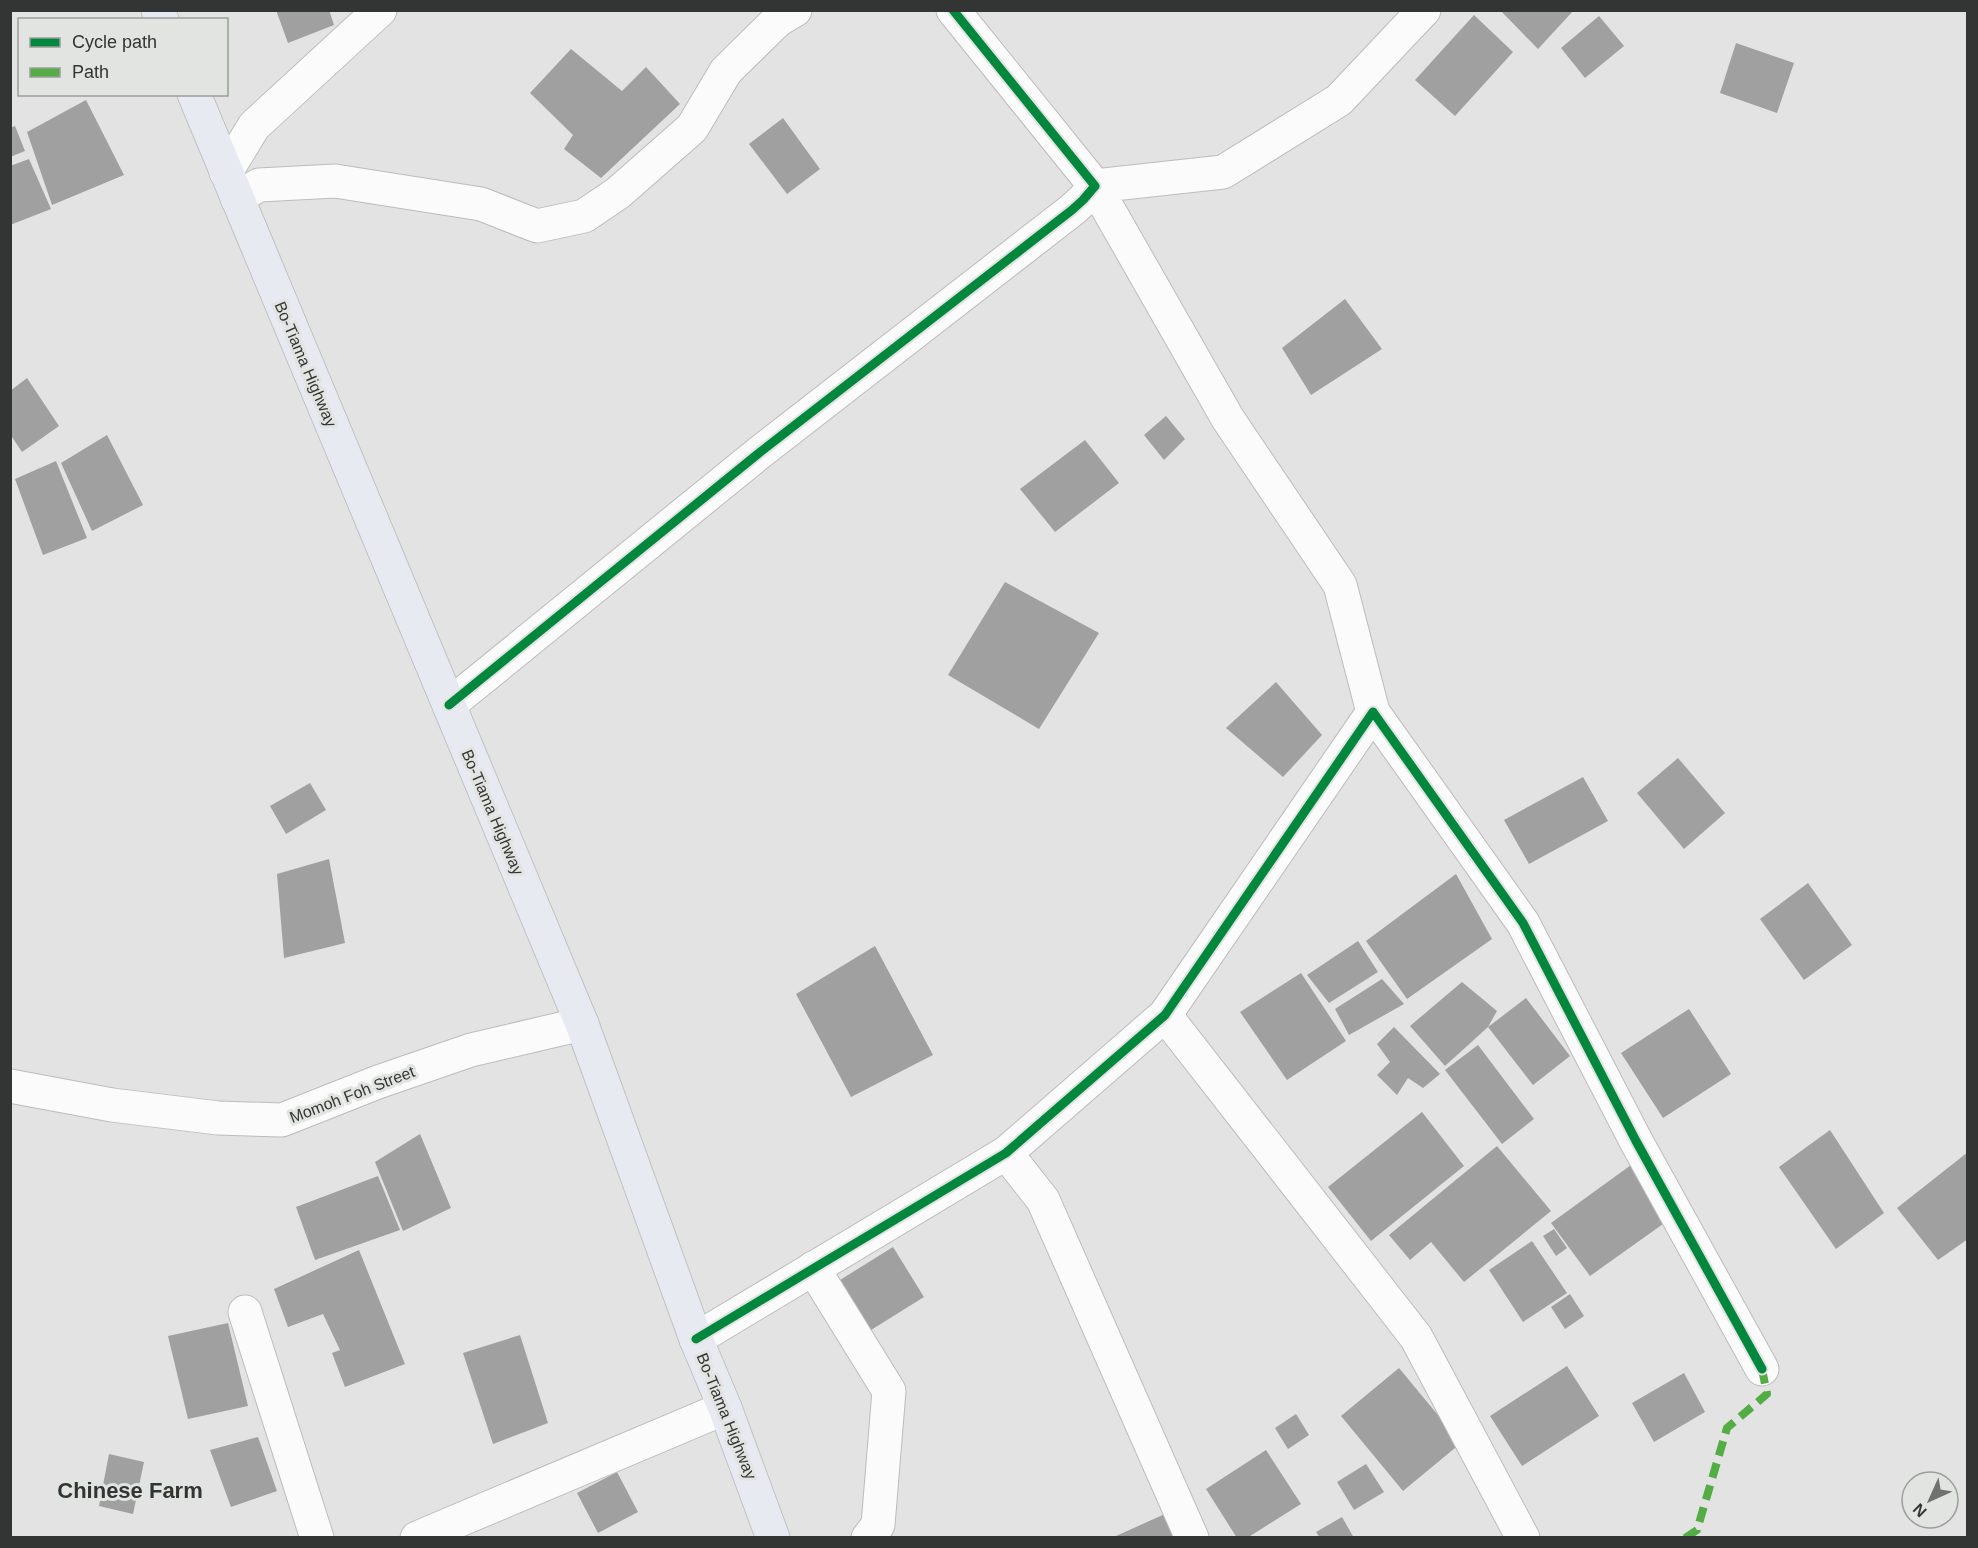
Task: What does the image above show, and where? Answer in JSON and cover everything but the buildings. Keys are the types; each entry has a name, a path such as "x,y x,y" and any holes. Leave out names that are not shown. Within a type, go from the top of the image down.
{"highway":[{"name":"Bo-Tiama Highway","path":"195,96 582,1024 696,1339 725,1408 773,1538"}],"street":[{"path":"380,10 254,126 231,185 335,181 481,204 537,226 584,216 618,192 692,128 726,71 778,20 795,10"},
{"path":"953,10 1095,186 1228,419 1340,585 1373,711 1523,923 1636,1141 1762,1370"},
{"path":"449,705 759,453 1072,210 1095,186 1223,172 1339,100 1424,10"},
{"path":"696,1339 1006,1153 1165,1015 1373,711"},
{"path":"1165,1015 1416,1337 1523,1538"},
{"name":"Momoh Foh Street","path":"10,1086 112,1105 218,1118 282,1120 378,1082 471,1050 582,1024"},
{"path":"1006,1153 1043,1200 1192,1538"},
{"path":"813,1268 889,1391 878,1525 868,1538"},
{"path":"245,1312 317,1538"},
{"path":"417,1538 725,1408"}],"marked path":[{"path":"1685,1538 1697,1530 1727,1428 1767,1394 1762,1369"}],"cycle path":[{"path":"449,705 759,453 1072,210 1095,186 953,10"},
{"path":"696,1339 1006,1153 1165,1015 1373,712 1523,923 1636,1141 1762,1369"}],"district":[{"name":"Chinese Farm","path":"130,1490"}]}
